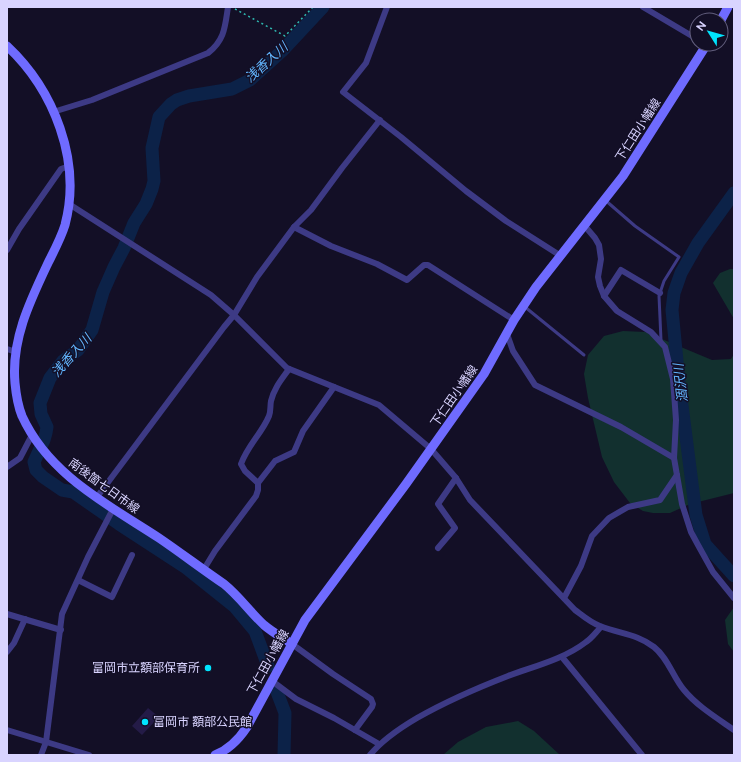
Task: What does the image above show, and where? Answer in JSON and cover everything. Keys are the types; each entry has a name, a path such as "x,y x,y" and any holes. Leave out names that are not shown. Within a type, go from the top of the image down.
{"main road":[{"name":"南後箇七日市線","path":"7,46 34,76 46,96 60,129 69,166 71,190 64,226 28,307 11,350 21,414 45,453 67,475 97,497 111,512 180,552 204,570 239,597 265,626 292,644"},
{"name":"下仁田小幡線","path":"215,755 229,747 240,737 247,727 305,620 406,484 484,374 514,320 524,306 560,256 623,176 702,52"}],"street":[{"path":"53,112 92,100 208,53 217,46 222,37 228,7"},
{"path":"388,7 366,63 343,92 466,190 560,256"},
{"path":"643,7 689,34"},
{"path":"97,497 234,315 257,277 294,227 311,210 380,120"},
{"path":"7,250 19,229 61,169 69,166"},
{"path":"69,204 211,295 290,369 379,405 431,449 456,478 470,500 575,610 601,627 639,637 655,647 661,654 682,689 692,700 734,730"},
{"path":"584,225 599,245 600,259 598,277 604,296 617,311 651,332 665,347 673,380 676,420 674,458 682,504 691,532 713,572 734,598"},
{"path":"294,227 331,246 377,264 407,280 424,265 428,265 514,320"},
{"path":"604,296 621,270 660,293"},
{"path":"507,334 513,351 535,384 621,428 674,458"},
{"path":"258,483 245,472 241,464 246,452 270,415 271,401 274,391 290,369"},
{"path":"204,570 214,551 256,496 258,483 275,461 294,452 303,431 334,387"},
{"path":"7,466 20,458 34,437"},
{"path":"564,598 581,566 592,536 609,518 628,507 660,500 677,475"},
{"path":"438,548 455,528 438,504 456,478"},
{"path":"41,755 46,742 62,614 111,512"},
{"path":"78,580 112,597 132,555"},
{"path":"7,614 61,630"},
{"path":"7,652 14,643 25,619"},
{"path":"370,755 379,744 402,727 441,704 460,695 562,657 587,642 601,627"},
{"path":"292,644 332,674 370,699 373,704 372,707 355,730"},
{"path":"562,657 642,755"},
{"path":"272,681 296,699 379,744"},
{"path":"7,730 89,755"}],"lane":[{"path":"605,199 635,226 679,257 664,282 660,293 661,342"},
{"path":"524,306 584,354"}],"path":[{"path":"232,7 285,36 313,7"}],"green space":[{"path":"734,269 734,319 713,283 720,273"},
{"path":"623,331 645,332 712,360 731,359 734,354 734,493 690,504 670,513 653,513 643,511 630,503 614,482 602,457 584,374 588,355 604,336"},
{"path":"734,607 734,652 728,644 725,620"},
{"path":"518,721 534,731 560,755 443,755 458,742 486,727"}],"building":[{"name":"富岡市 額部公民館","path":"148,708 159,717 142,735 132,726"}],"waterway":[{"name":"浅香入川","path":"268,666 255,631 235,607 185,567 73,492 62,490 43,477 36,470 34,462 46,433 47,427 41,414 40,403 50,378 63,361 78,350 92,330 103,292 134,223 146,204 152,189 154,181 152,148 159,117 171,104 177,100 189,96 232,89 250,80 282,51 323,7"},
{"name":"涸沢川","path":"734,193 698,243 681,273 674,293 672,310 679,382 696,515 705,544 734,576"},
{"name":"浅香入川","path":"277,692 285,713 284,755"}],"place":[{"name":"富岡市立額部保育所","path":"208,668"},
{"name":"富岡市 額部公民館","path":"145,722"}]}
